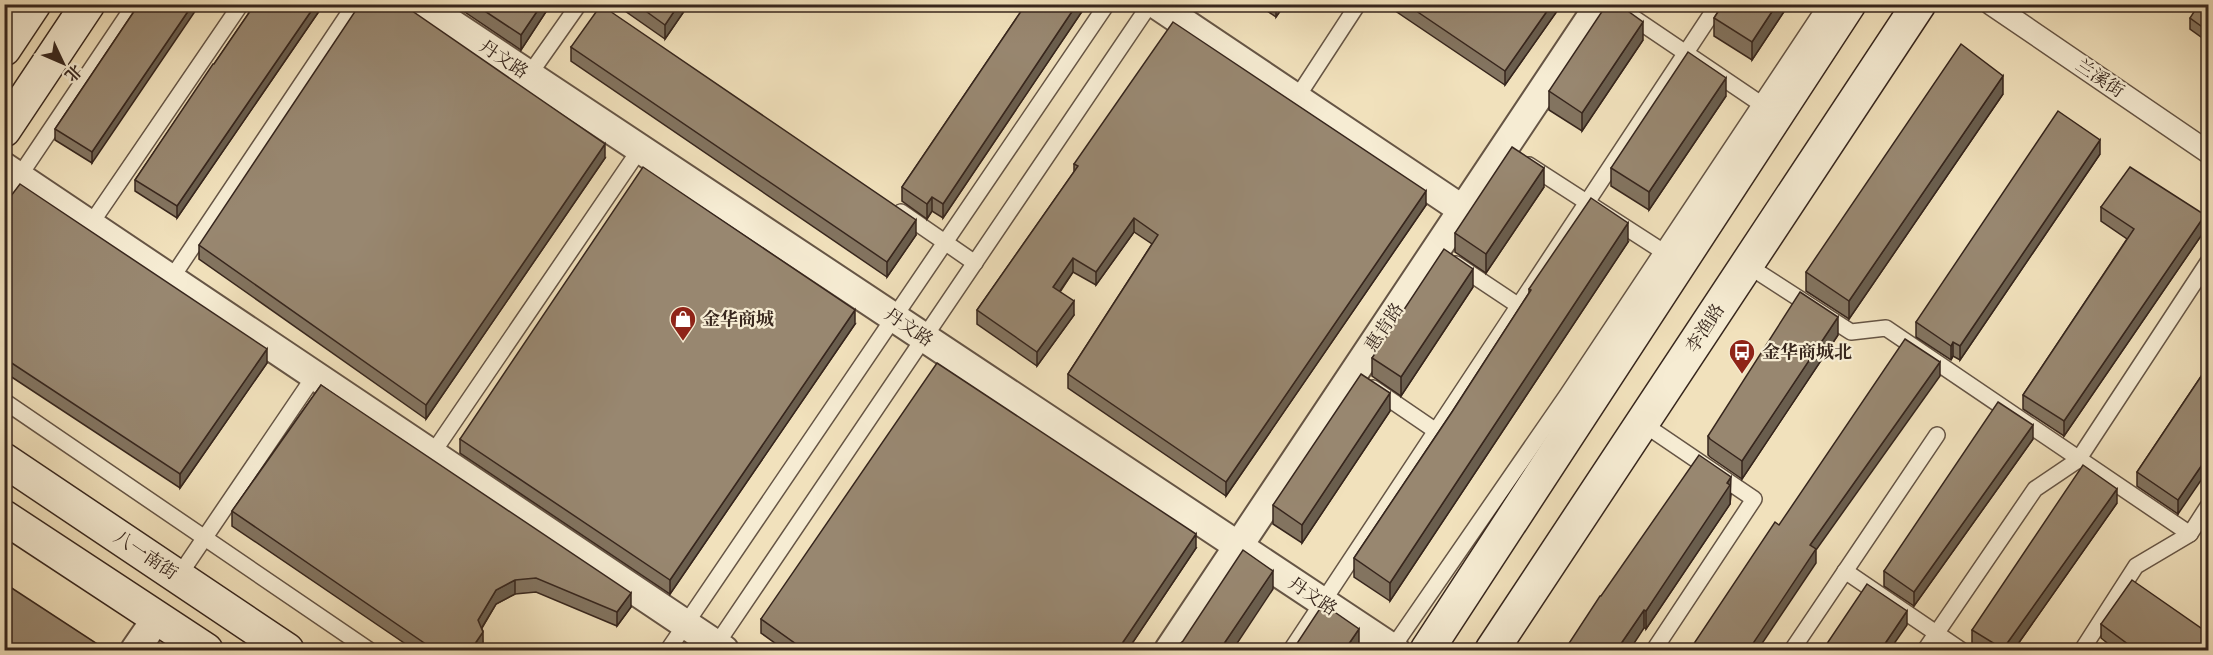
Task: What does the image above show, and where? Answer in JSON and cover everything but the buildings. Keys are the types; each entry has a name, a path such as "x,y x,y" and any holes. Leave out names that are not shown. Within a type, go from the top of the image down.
{"main road":[{"path":"4,49 34,4"},
{"path":"4,130 88,4"},
{"path":"1427,651 1671,257 1769,109 1849,4"},
{"name":"李渔路","path":"1492,651 1918,4"},
{"name":"八一南街","path":"4,460 287,651"},
{"path":"4,517 206,651"}],"street":[{"name":"丹文路","path":"422,4 1393,650"},
{"path":"1156,4 1463,210"},
{"name":"惠肯路","path":"1169,651 1600,4"},
{"name":"兰溪街","path":"1991,4 2208,152"},
{"path":"9,181 90,225 718,649"},
{"path":"135,651 157,618"}],"lane":[{"path":"9,181 135,4"},
{"path":"90,225 241,4"},
{"path":"171,279 355,4"},
{"path":"529,75 579,4"},
{"path":"668,651 1107,4"},
{"path":"718,649 924,338 1150,4"},
{"path":"1296,99 1358,4"},
{"path":"1612,4 1769,109 1827,4"},
{"path":"1291,651 1718,4"},
{"path":"432,454 640,149"},
{"path":"1393,650 1671,257 1504,149"},
{"path":"887,203 975,263"},
{"path":"1436,251 1519,306"},
{"path":"1925,651 2035,489 2078,460 2208,262"},
{"path":"1747,265 1851,332 1886,328 2190,534"},
{"path":"178,577 315,375"},
{"path":"1353,375 1436,431"},
{"path":"4,401 369,651"},
{"path":"1642,423 1754,500 1654,651"},
{"path":"1791,651 1937,435"},
{"path":"2082,651 2136,566 2190,534 2208,506"},
{"path":"1845,571 1961,651"}],"place":[{"name":"金华商城","path":"683,342"},
{"name":"金华商城北","path":"1742,375"}]}
